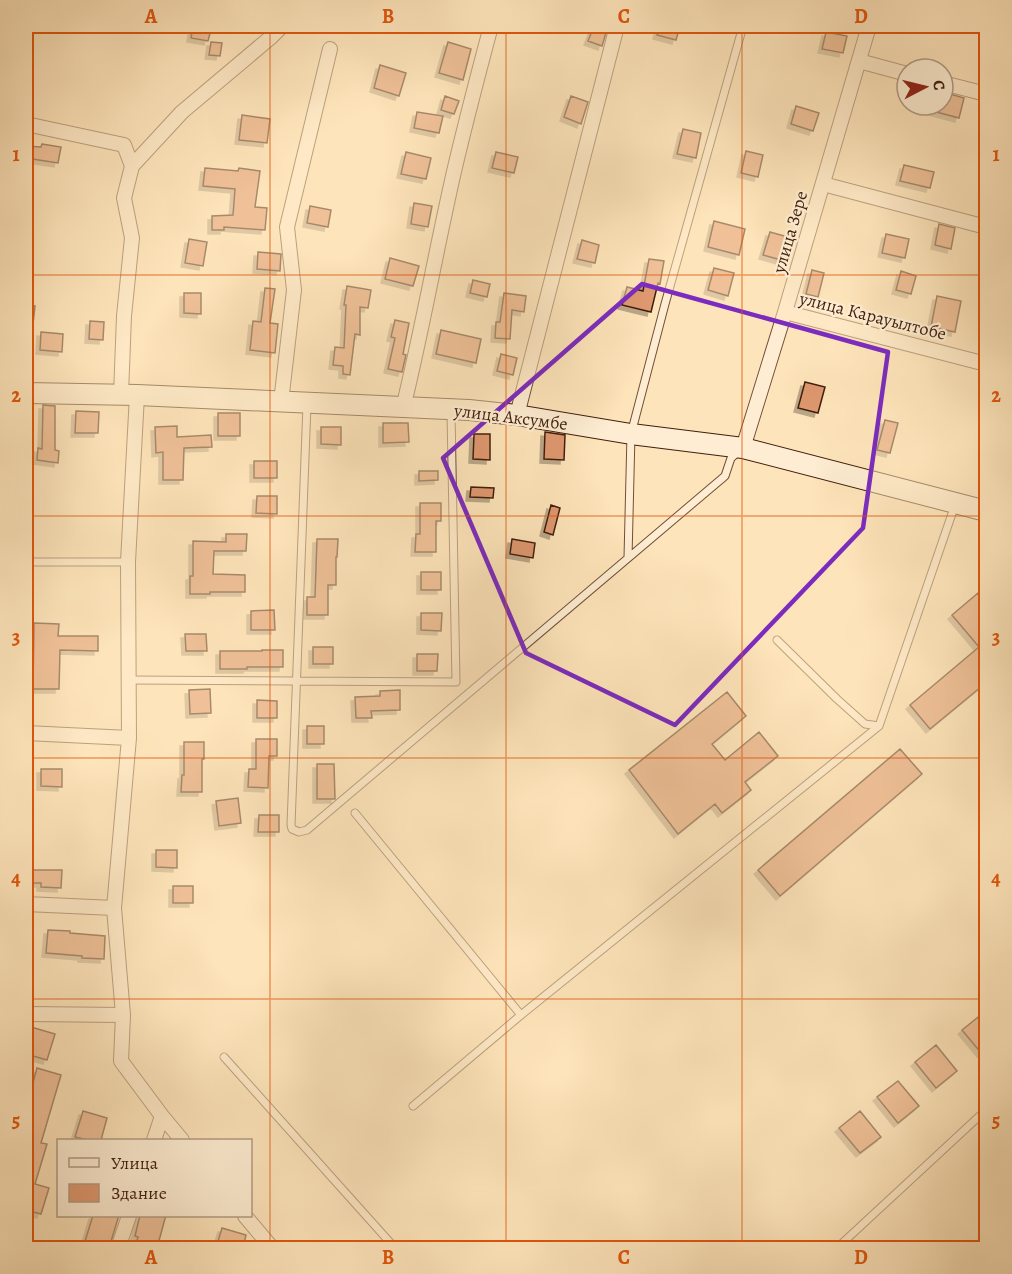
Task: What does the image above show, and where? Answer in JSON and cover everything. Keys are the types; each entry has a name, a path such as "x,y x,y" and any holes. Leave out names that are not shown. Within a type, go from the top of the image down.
{"main road":[{"name":"улица Аксумбе","path":"26,393 308,403 517,415 632,434 743,448 987,511"}],"street":[{"path":"181,1139 121,1060 123,1015 114,908 129,738 129,395 124,316 132,238 124,198 132,166 182,111 270,38 280,26"},
{"path":"403,408 456,163 491,26"},
{"path":"517,415 617,26"},
{"name":"улица Зере","path":"743,448 869,26"},
{"path":"281,402 294,290 287,227 330,49"},
{"path":"858,61 895,71"},
{"path":"955,86 987,94"},
{"path":"26,124 124,145 132,166"},
{"path":"823,184 987,227"},
{"name":"улица Карауылтобе","path":"785,312 987,364"},
{"path":"26,733 129,738"},
{"path":"26,904 114,908"},
{"path":"26,1014 123,1015"},
{"path":"153,1139 162,1116"},
{"path":"118,1248 128,1217"},
{"path":"246,1217 272,1248"}],"lane":[{"path":"628,558 632,434 665,304 743,26"},
{"path":"308,403 291,825 292,829 299,832 307,830 725,476 731,458 743,448"},
{"path":"451,410 456,682 467,694"},
{"path":"412,1106 879,726 956,503"},
{"path":"26,562 128,562"},
{"path":"777,640 865,724 879,726"},
{"path":"129,680 456,682"},
{"path":"355,813 521,1015"},
{"path":"224,1057 394,1248"},
{"path":"837,1248 987,1110"}],"highlighted area":[{"path":"642,284 888,352 863,528 675,725 526,653 443,458"}],"building":[{"path":"193,26 212,26 208,41 191,38"},
{"path":"594,26 608,26 602,46 588,41"},
{"path":"660,26 680,26 676,40 657,35"},
{"path":"826,32 847,36 843,53 822,49"},
{"path":"211,42 222,43 220,56 209,55"},
{"path":"448,42 471,49 463,80 439,73"},
{"path":"380,65 406,73 399,96 374,88"},
{"path":"955,95 964,98 959,118 955,117"},
{"path":"445,96 459,101 454,114 441,110"},
{"path":"571,96 588,102 581,124 564,117"},
{"path":"796,106 819,113 813,131 791,124"},
{"path":"417,112 443,116 439,133 414,128"},
{"path":"242,115 270,119 267,143 239,140"},
{"path":"683,129 701,133 696,158 677,154"},
{"path":"42,144 61,147 58,163 26,158 26,146 41,147"},
{"path":"746,151 763,155 758,177 741,173"},
{"path":"406,152 431,158 426,179 401,174"},
{"path":"496,152 518,157 514,173 492,168"},
{"path":"904,165 934,172 930,188 900,181"},
{"path":"205,168 238,171 239,168 260,171 255,207 267,208 265,230 224,227 224,230 212,230 212,216 233,215 235,189 203,186"},
{"path":"414,203 432,206 428,227 411,224"},
{"path":"310,206 331,210 328,227 307,223"},
{"path":"714,221 745,229 739,255 708,247"},
{"path":"939,224 955,228 951,249 935,245"},
{"path":"770,232 795,239 788,262 763,255"},
{"path":"886,234 909,239 905,258 882,253"},
{"path":"189,239 207,242 203,266 185,263"},
{"path":"582,240 599,245 595,263 577,259"},
{"path":"258,252 281,254 280,271 257,269"},
{"path":"390,258 419,266 413,286 385,279"},
{"path":"649,259 664,261 660,284 658,283 651,312 622,305 627,287 643,291"},
{"path":"714,268 734,273 728,296 708,290"},
{"path":"812,270 824,273 818,297 806,294"},
{"path":"901,271 916,276 911,294 896,290"},
{"path":"473,280 490,284 487,297 470,293"},
{"path":"347,286 371,290 368,308 360,307 360,335 355,334 350,375 343,374 343,366 333,365 335,347 344,348 346,305 344,305"},
{"path":"265,288 275,289 270,323 278,324 275,353 250,350 253,321 261,322"},
{"path":"184,293 201,293 201,314 184,313"},
{"path":"504,293 526,296 524,312 512,310 510,339 495,338 496,322 500,322"},
{"path":"937,296 961,301 955,332 931,327"},
{"path":"26,305 35,306 32,333 26,333"},
{"path":"395,320 409,323 402,372 388,369 395,338 391,337"},
{"path":"90,321 104,322 103,340 89,339"},
{"path":"441,330 481,339 476,363 436,354"},
{"path":"41,332 63,334 62,352 40,350"},
{"path":"501,354 517,358 513,375 497,371"},
{"path":"805,382 825,387 818,413 798,408"},
{"path":"43,405 55,406 55,450 59,451 58,463 37,460 38,448 42,449"},
{"path":"76,411 99,412 98,433 75,433"},
{"path":"218,413 240,413 240,436 218,436"},
{"path":"885,420 898,423 890,453 877,450"},
{"path":"383,423 408,423 409,442 383,443"},
{"path":"177,426 177,437 211,435 212,447 184,448 183,480 163,480 163,452 156,453 155,427"},
{"path":"321,427 341,427 341,445 321,444"},
{"path":"545,432 565,435 564,460 544,459"},
{"path":"474,434 490,434 490,460 473,459"},
{"path":"254,461 277,461 277,478 254,478"},
{"path":"419,471 438,471 438,480 419,481"},
{"path":"471,487 494,488 493,498 470,497"},
{"path":"257,496 277,496 277,514 256,513"},
{"path":"420,503 441,503 441,521 436,521 436,552 415,552 416,534 420,534"},
{"path":"551,505 560,508 553,535 544,532"},
{"path":"226,534 247,534 246,551 214,551 213,574 245,575 245,592 190,594 190,576 193,576 193,541 226,542"},
{"path":"317,539 338,539 336,585 328,585 328,615 307,615 307,597 315,597"},
{"path":"512,539 535,543 533,558 510,554"},
{"path":"421,572 441,572 441,590 421,590"},
{"path":"978,593 987,604 987,682 930,729 910,705 979,647 952,615"},
{"path":"274,610 275,630 251,630 251,611"},
{"path":"421,613 442,613 441,631 421,630"},
{"path":"34,623 59,624 58,636 98,636 98,651 60,650 59,689 33,689"},
{"path":"185,634 206,634 207,651 186,651"},
{"path":"313,647 333,647 333,664 313,664"},
{"path":"283,650 283,667 220,669 220,651"},
{"path":"417,654 438,654 437,671 417,671"},
{"path":"210,689 211,713 190,714 189,690"},
{"path":"400,690 400,710 371,711 372,718 356,718 355,697 380,696 380,691"},
{"path":"727,692 746,716 712,744 725,760 759,732 778,756 745,782 751,790 722,813 715,804 678,834 629,770"},
{"path":"257,700 277,701 277,718 257,718"},
{"path":"307,726 324,726 324,744 307,744"},
{"path":"256,739 277,739 277,756 269,756 268,788 248,787 249,769 256,769"},
{"path":"184,742 204,742 202,792 181,792 182,775 184,775"},
{"path":"900,749 922,774 780,896 758,870"},
{"path":"317,764 334,764 335,799 317,799"},
{"path":"41,769 62,769 62,787 41,786"},
{"path":"238,798 241,823 219,826 216,801"},
{"path":"259,815 279,815 279,832 258,832"},
{"path":"156,850 177,850 177,868 156,867"},
{"path":"26,870 62,870 61,888 41,887 41,883 26,883"},
{"path":"173,886 193,886 193,903 173,903"},
{"path":"48,930 105,936 104,959 46,953"},
{"path":"987,1010 987,1060 962,1030"},
{"path":"31,1027 55,1034 47,1060 26,1054"},
{"path":"936,1045 957,1071 936,1088 915,1062"},
{"path":"37,1068 61,1075 41,1143 47,1144 35,1184 49,1188 41,1214 26,1210 26,1108"},
{"path":"898,1081 919,1106 898,1123 877,1097"},
{"path":"83,1111 107,1118 101,1139 75,1137"},
{"path":"860,1111 881,1137 860,1153 839,1128"},
{"path":"92,1217 118,1217 109,1248 83,1248"},
{"path":"140,1217 165,1217 157,1248 135,1248 138,1237 135,1236"},
{"path":"222,1228 246,1235 243,1248 216,1248"}]}
